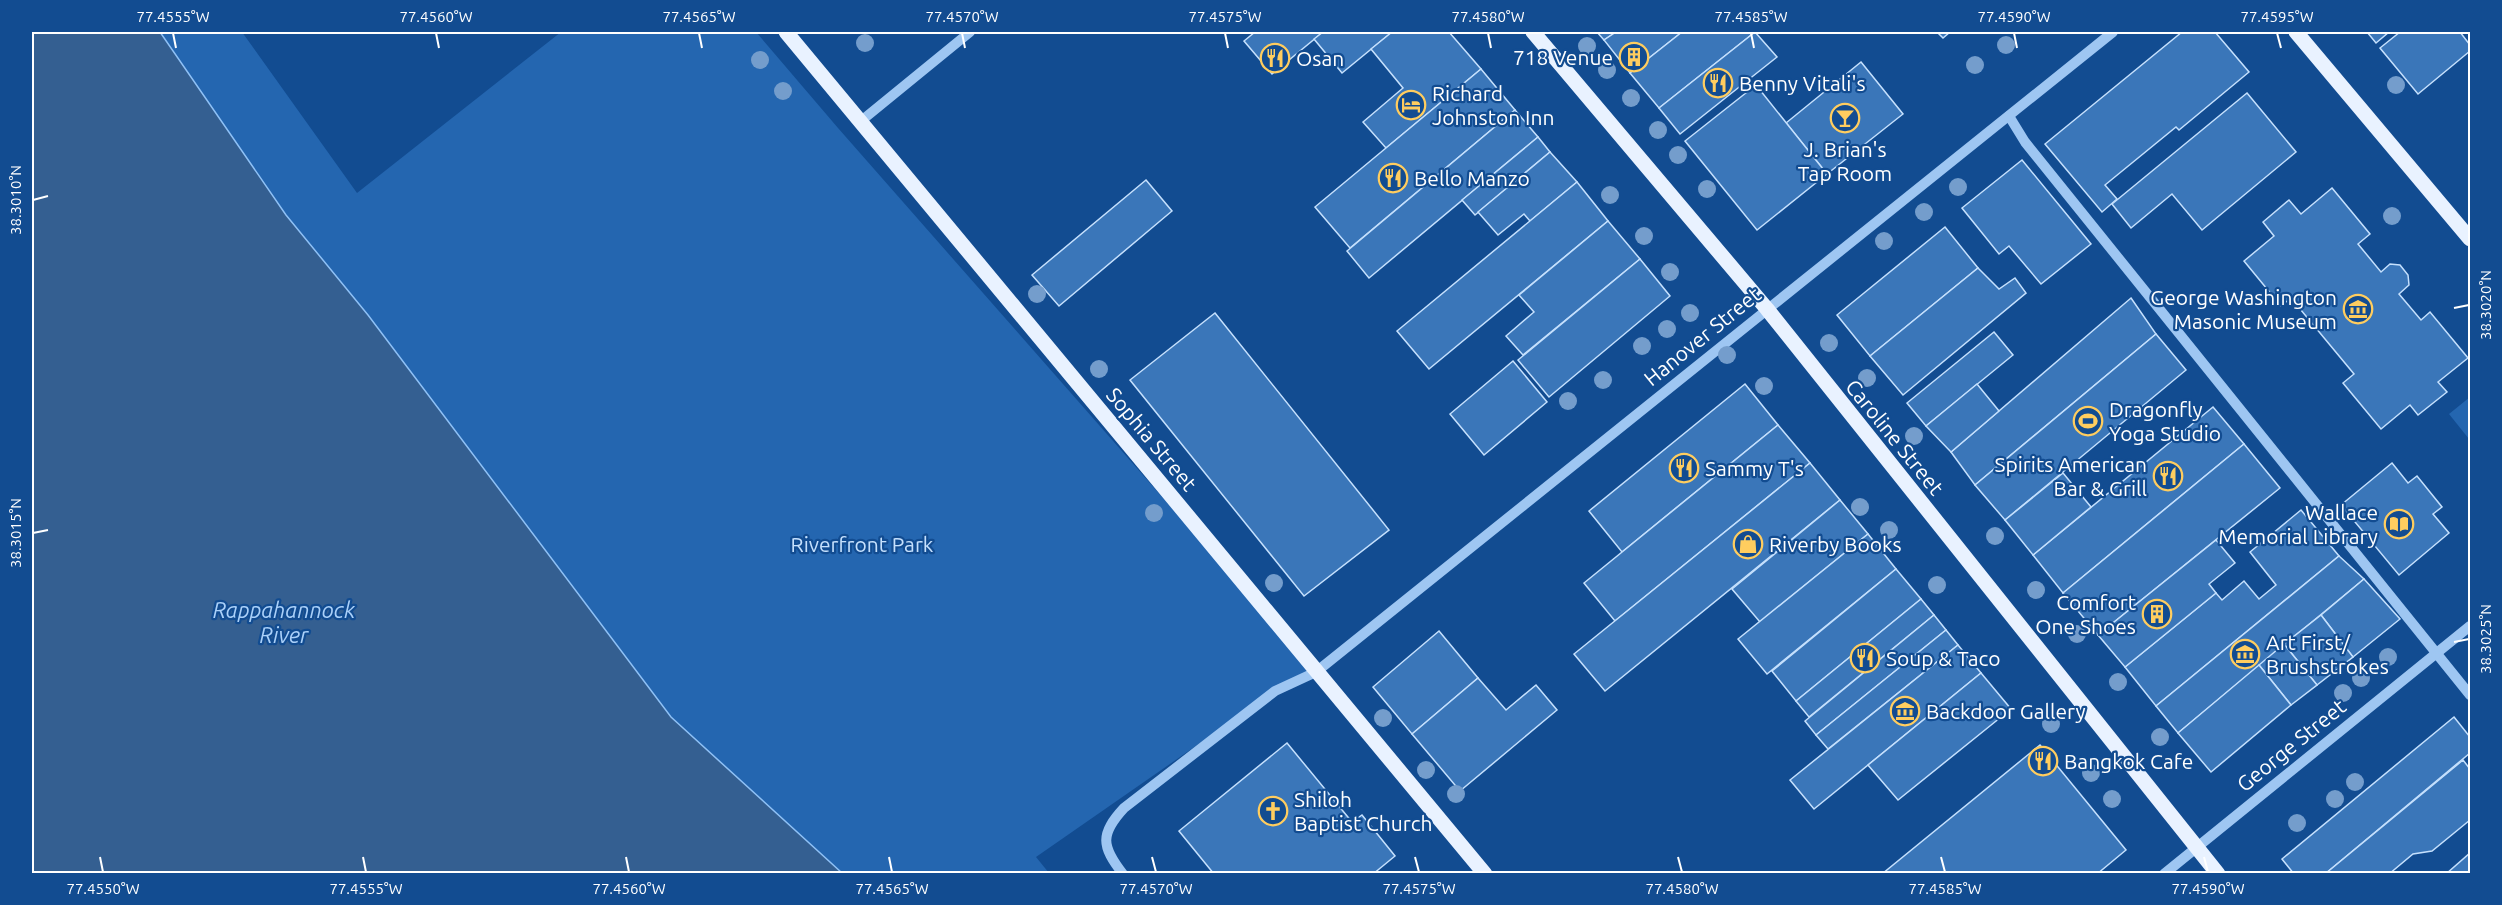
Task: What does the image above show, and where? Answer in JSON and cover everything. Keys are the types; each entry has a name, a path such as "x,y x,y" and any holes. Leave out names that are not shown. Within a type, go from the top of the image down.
{"main road":[{"name":"Sophia Street","path":"786,32 1485,873"},
{"name":"Caroline Street","path":"1533,32 1767,309 2218,873"},
{"path":"2296,32 2470,239"}],"street":[{"path":"861,121 970,32"},
{"name":"Hanover Street","path":"1123,873 1107,847 1106,833 1111,822 1125,808 1275,691 1316,672 2113,32"},
{"path":"2008,116 2032,151 2470,695"},
{"name":"George Street","path":"2164,873 2470,626"}],"green space":[{"name":"Riverfront Park","path":"160,32 242,32 357,193 561,32 756,32 1316,672 1275,691 1036,857 1049,873 842,873 671,717 368,315 286,215"},
{"path":"2470,397 2470,438 2469,439 2449,414"}],"water":[{"name":"Rappahannock River","path":"32,32 160,32 286,215 368,315 671,717 842,873 32,873"}],"building":[{"name":"Osan","path":"1255,32 1323,32 1272,74 1244,41"},
{"path":"1323,32 1392,32 1342,73 1314,39"},
{"name":"Richard Johnston Inn","path":"1392,32 1449,32 1481,69 1386,148 1363,122 1403,88 1371,49"},
{"path":"1597,32 1616,32 1604,40"},
{"name":"718 Venue","path":"1616,32 1682,32 1630,73 1604,40"},
{"path":"1682,32 1755,32 1659,108 1630,73"},
{"name":"Benny Vitali's","path":"1755,32 1777,57 1680,134 1659,108"},
{"path":"1937,32 1950,32 1943,38"},
{"path":"2182,32 2215,32 2249,72 2179,130 2176,127 2105,185 2117,199 2102,212 2045,144"},
{"path":"2367,32 2389,32 2376,43"},
{"path":"2400,32 2460,32 2470,45 2470,51 2418,94 2380,48"},
{"name":"J. Brian's Tap Room","path":"1861,62 1903,114 1827,174 1786,123"},
{"name":"Bello Manzo","path":"1481,69 1515,110 1350,248 1315,207"},
{"path":"1756,85 1827,174 1757,230 1685,141"},
{"path":"2247,93 2296,152 2202,230 2172,194 2131,228 2112,204"},
{"path":"1515,110 1538,137 1369,278 1347,251"},
{"path":"1538,137 1550,152 1475,215 1462,200"},
{"path":"1550,152 1577,182 1530,221 1524,214 1498,235 1478,212"},
{"path":"2022,160 2091,244 2041,284 2009,246 1999,254 1962,208"},
{"path":"1146,180 1172,211 1059,306 1032,275"},
{"path":"1577,182 1608,221 1429,369 1397,331"},
{"path":"2332,188 2370,234 2358,244 2381,272 2390,264 2400,265 2408,275 2409,285 2399,294 2421,320 2430,312 2468,358 2438,382 2447,392 2418,415 2410,405 2381,429 2343,383 2354,374 2291,298 2281,306 2244,261 2274,236 2263,222 2289,200 2301,214"},
{"path":"1608,221 1640,259 1523,355 1506,336 1534,312 1519,295"},
{"path":"1945,227 1978,268 1870,356 1837,315"},
{"path":"1640,259 1670,296 1549,397 1518,360"},
{"path":"1978,268 1999,289 2015,278 2026,293 1903,395 1870,356"},
{"path":"2131,298 2156,334 1975,485 1951,452"},
{"path":"1215,313 1389,530 1304,596 1130,380"},
{"path":"1994,332 2013,355 1926,426 1907,403"},
{"name":"Dragonfly Yoga Studio","path":"2156,334 2186,370 2005,520 1975,485"},
{"path":"1513,361 1547,402 1484,455 1450,414"},
{"name":"Sammy T's","path":"1745,384 1778,425 1622,552 1589,511"},
{"path":"1977,384 1999,411 1951,452 1926,426"},
{"name":"Spirits American Bar & Grill","path":"2213,407 2244,444 2063,593 2033,555"},
{"path":"1778,425 1810,463 1615,621 1584,583"},
{"path":"2244,444 2280,488 2098,635 2063,593"},
{"name":"Riverby Books","path":"1810,463 1840,500 1605,691 1574,654"},
{"name":"Wallace Memorial Library","path":"2392,463 2408,483 2417,476 2442,507 2433,514 2449,533 2399,575 2341,505"},
{"path":"2063,473 2091,507 2033,555 2005,520"},
{"path":"1840,500 1868,534 1760,622 1732,589"},
{"path":"2301,510 2339,556 2156,706 2125,667 2216,593 2222,600 2244,581 2259,599 2276,585 2250,552"},
{"path":"1868,534 1896,569 1767,674 1738,639"},
{"name":"Comfort One Shoes","path":"2216,540 2235,563 2209,584 2216,593 2125,667 2098,635"},
{"name":"Art First/ Brushstrokes","path":"2339,556 2364,579 2178,733 2156,706"},
{"path":"1896,569 1921,599 1796,701 1772,671"},
{"path":"2364,579 2400,619 2353,657 2321,615"},
{"name":"Soup & Taco","path":"1921,599 1934,615 1809,717 1796,701"},
{"path":"1934,615 1946,630 1816,735 1805,721"},
{"path":"2321,615 2353,657 2317,685 2284,644"},
{"path":"1946,630 1958,645 1828,749 1816,735"},
{"path":"1439,631 1478,678 1412,734 1373,687"},
{"path":"2284,644 2317,685 2291,705 2259,665"},
{"name":"Backdoor Gallery","path":"1958,645 1981,673 1814,809 1790,780"},
{"path":"2259,665 2291,705 2211,772 2178,733"},
{"path":"1981,673 2011,709 1898,800 1868,765"},
{"path":"1478,678 1506,710 1536,685 1557,710 1460,791 1412,734"},
{"path":"2454,717 2470,737 2470,753 2325,874 2294,874 2282,859"},
{"name":"Shiloh Baptist Church","path":"1287,743 1352,822 1362,815 1395,856 1373,874 1214,874 1179,831"},
{"path":"2040,745 2126,850 2097,874 1882,874"},
{"path":"2463,760 2470,769 2470,820 2432,851 2413,854 2389,874 2325,874"},
{"path":"2470,853 2470,874 2446,874"}],"place":[{"name":"718 Venue","path":"1634,57"},
{"name":"Osan","path":"1275,58"},
{"name":"Benny Vitali's","path":"1718,83"},
{"name":"Richard Johnston Inn","path":"1411,105"},
{"name":"J. Brian's Tap Room","path":"1845,118"},
{"name":"Bello Manzo","path":"1393,178"},
{"name":"George Washington Masonic Museum","path":"2358,309"},
{"name":"Dragonfly Yoga Studio","path":"2088,421"},
{"name":"Sammy T's","path":"1684,468"},
{"name":"Spirits American Bar & Grill","path":"2168,476"},
{"name":"Wallace Memorial Library","path":"2399,524"},
{"name":"Riverby Books","path":"1748,544"},
{"name":"Comfort One Shoes","path":"2157,614"},
{"name":"Art First/ Brushstrokes","path":"2245,654"},
{"name":"Soup & Taco","path":"1865,658"},
{"name":"Backdoor Gallery","path":"1905,711"},
{"name":"Bangkok Cafe","path":"2043,761"},
{"name":"Shiloh Baptist Church","path":"1273,811"}]}
